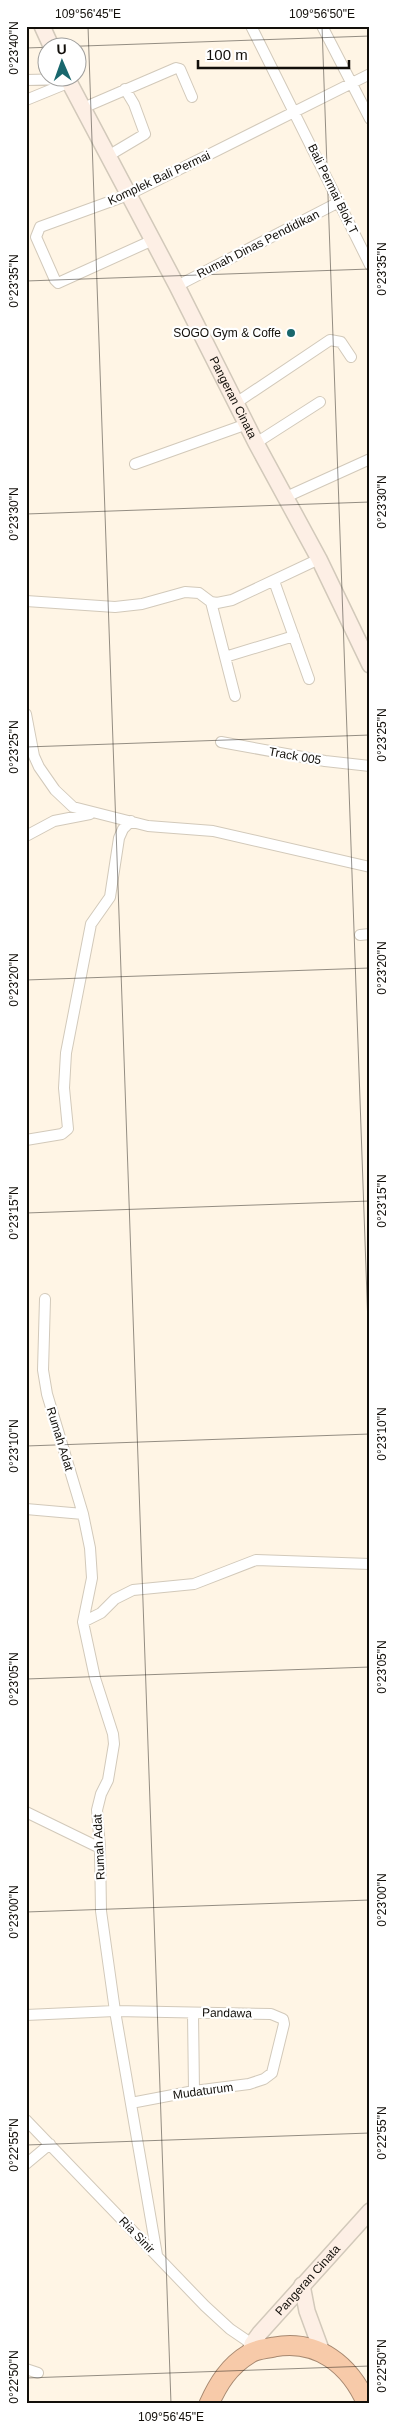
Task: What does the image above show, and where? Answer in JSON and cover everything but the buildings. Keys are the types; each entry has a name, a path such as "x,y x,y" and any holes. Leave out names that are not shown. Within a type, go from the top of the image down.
{"highway":[{"path":"209,2404 224,2377 251,2348 292,2345 303,2346 322,2352 338,2364 353,2381 367,2404"}],"street":[{"path":"42,26 47,38"},
{"name":"Bali Permai Blok T","path":"251,26 370,266"},
{"path":"322,26 370,119"},
{"path":"83,108 176,68 180,69 192,97"},
{"name":"Komplek Bali Permai","path":"152,240 58,283 36,237 37,230 128,195 370,74"},
{"path":"26,100 51,88"},
{"name":"Pangeran Cinata","path":"72,88 177,286 256,443 319,559 370,665"},
{"path":"108,156 143,137 145,134 134,104 126,89"},
{"name":"Rumah Dinas Pendidikan","path":"177,286 339,202"},
{"path":"236,403 330,340 341,342 351,357"},
{"path":"256,443 320,402"},
{"path":"135,464 247,424"},
{"path":"286,497 370,459"},
{"path":"26,600 115,607 142,604 185,592 199,593 211,602 217,603 232,600 319,559"},
{"path":"274,581 309,679"},
{"path":"211,602 235,696"},
{"path":"225,657 294,636"},
{"path":"26,714 34,756 46,778 67,802 94,814 148,826 213,831 370,867"},
{"name":"Track 005","path":"221,742 325,761 370,766"},
{"path":"26,836 54,821 94,814"},
{"path":"26,1140 66,1132 68,1129 64,1088 66,1053 91,924 110,897 119,838 123,829 131,821"},
{"name":"Rumah Adat","path":"45,1298 43,1370 47,1394 82,1514 92,1568 84,1622 95,1678 112,1727 114,1744 108,1780 101,1794 97,1810 102,1911 115,2011 157,2255"},
{"path":"26,1509 82,1514"},
{"path":"84,1622 101,1613 115,1599 133,1590 194,1584 256,1560 370,1564"},
{"path":"26,1812 100,1848"},
{"name":"Pandawa","path":"26,2015 115,2011 271,2014 282,2017 284,2024 273,2072"},
{"path":"193,2013 194,2091"},
{"name":"Mudaturum","path":"131,2103 194,2091 249,2084 264,2079 273,2072"},
{"name":"Ria Sinir","path":"26,2120 230,2329 251,2348"},
{"path":"26,2164 50,2144"},
{"name":"Pangeran Cinata","path":"251,2348 302,2286 370,2211"},
{"path":"302,2286 307,2311 322,2352"},
{"path":"26,2369 38,2373"}],"place":[{"name":"SOGO Gym & Coffe","path":"291,333"}]}
